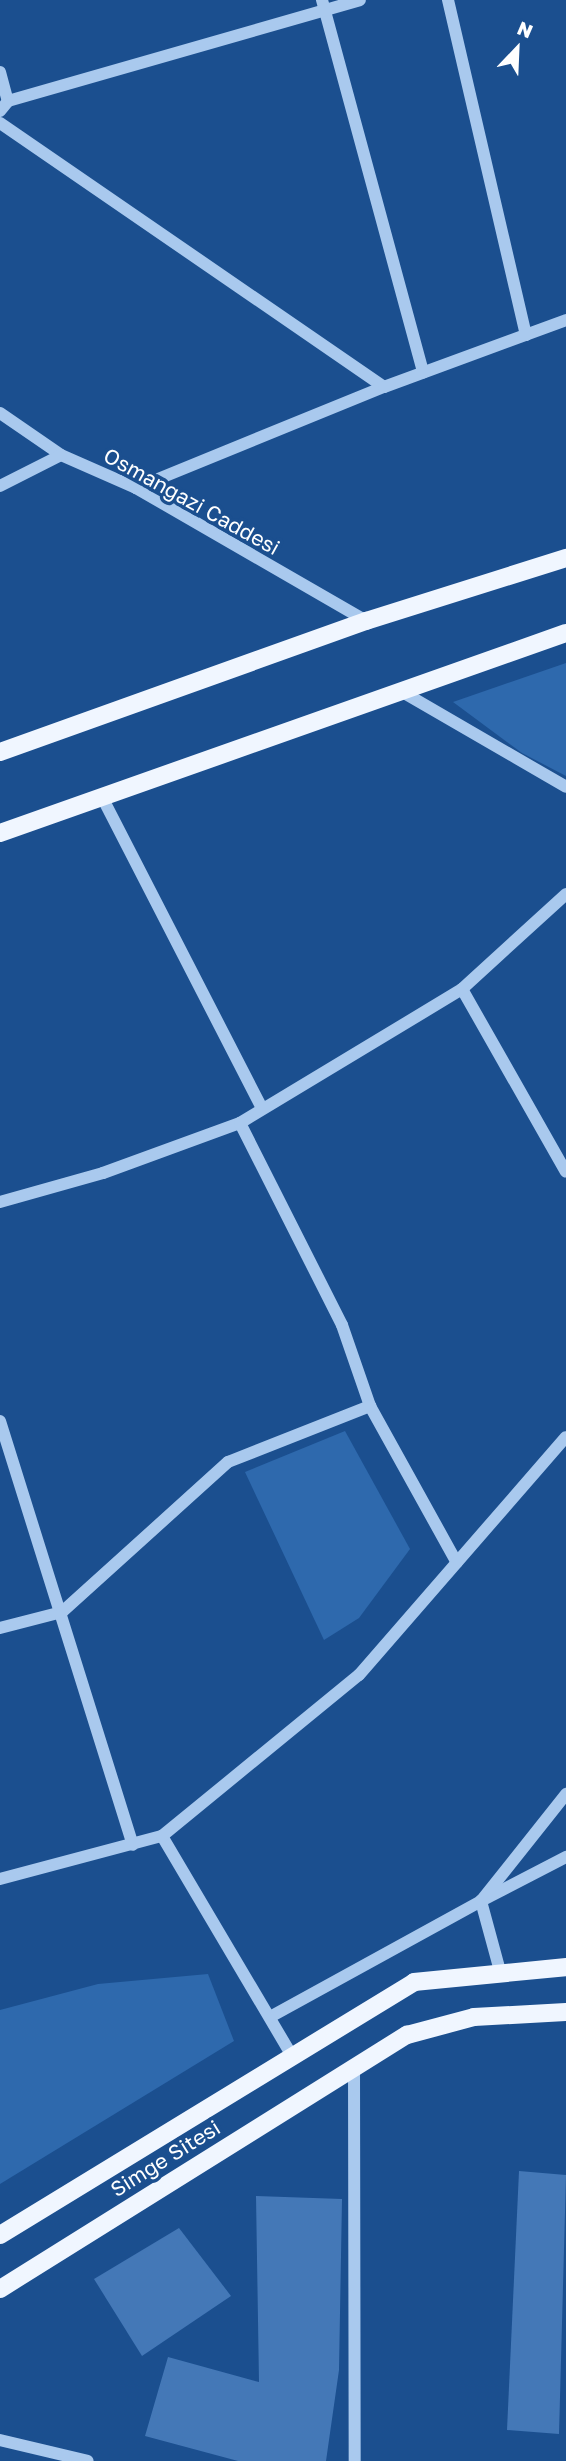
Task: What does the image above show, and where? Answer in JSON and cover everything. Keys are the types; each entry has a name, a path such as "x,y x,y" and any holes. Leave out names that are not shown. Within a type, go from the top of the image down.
{"main road":[{"path":"0,752 366,621 566,558"},
{"path":"0,833 566,633"},
{"path":"0,2235 414,1982 566,1966"},
{"name":"Simge Sitesi","path":"0,2289 354,2065 407,2035 444,2022 566,2012"}],"street":[{"path":"0,72 4,106 323,7 360,0"},
{"path":"448,0 526,335"},
{"path":"323,7 423,373"},
{"path":"0,122 384,387"},
{"path":"136,488 384,387 566,320"},
{"name":"Osmangazi Caddesi","path":"0,413 61,455 136,488 366,621"},
{"path":"0,486 61,455"},
{"path":"399,690 566,787"},
{"path":"102,797 262,1108"},
{"path":"0,1202 103,1173 240,1123 462,989 566,894"},
{"path":"462,989 566,1172"},
{"path":"240,1123 342,1325 370,1405 457,1563"},
{"path":"0,1628 62,1612 228,1462 370,1405"},
{"path":"0,1421 133,1845"},
{"path":"0,1879 162,1836 359,1675 566,1437"},
{"path":"481,1901 566,1794"},
{"path":"162,1836 292,2056"},
{"path":"271,2017 566,1857"},
{"path":"481,1901 500,1971"},
{"path":"354,2065 355,2461"},
{"path":"0,2440 88,2461"}],"shaded area":[{"path":"566,663 566,776 522,753 453,702"},
{"path":"345,1431 410,1549 359,1618 324,1640 245,1472"},
{"path":"208,1974 234,2041 0,2184 0,2010 98,1984"}],"building":[{"path":"519,2171 566,2175 559,2434 507,2430"},
{"path":"256,2196 342,2199 339,2370 326,2461 238,2461 145,2436 168,2357 259,2382"},
{"path":"179,2228 231,2296 142,2356 94,2279"}]}
